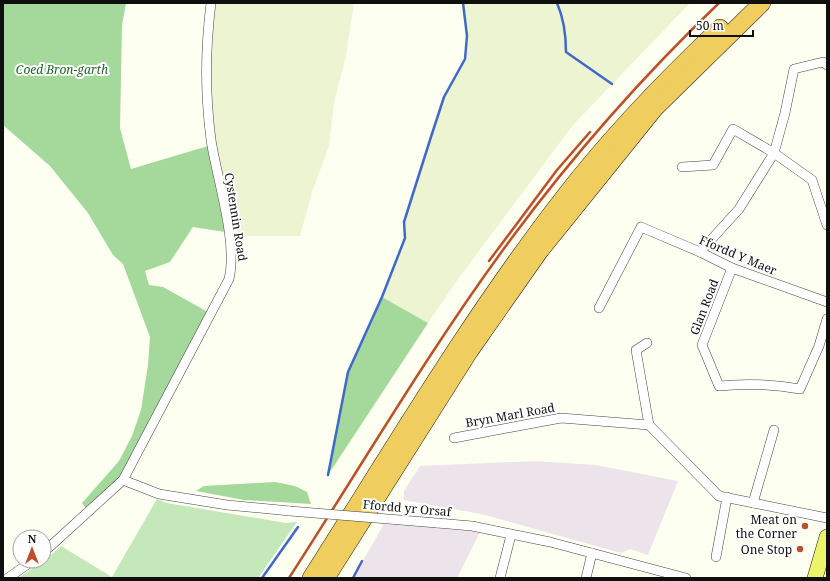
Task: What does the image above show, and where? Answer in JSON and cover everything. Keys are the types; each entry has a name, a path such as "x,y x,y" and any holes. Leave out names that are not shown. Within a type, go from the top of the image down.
{"highway":[{"path":"311,578 477,316 561,200 610,141 660,85 746,3"},
{"path":"326,578 469,352 539,252 654,108 762,3"}],"main road":[{"path":"815,578 827,537"}],"street":[{"name":"Cystennin Road","path":"52,545 123,480 224,289 231,269 232,258 211,141 205,81 207,37 211,3"},
{"path":"700,252 739,209 774,153 786,114 794,69 823,62 827,65"},
{"path":"682,167 712,165 733,129 774,153 812,180 827,225"},
{"name":"Ffordd Y Maer","path":"598,308 640,227 700,252 732,268 827,302"},
{"name":"Glan Road","path":"732,268 702,345 719,386 743,383 772,384 800,389 819,346 827,319"},
{"path":"647,343 636,350 649,425 719,496 827,518"},
{"name":"Bryn Marl Road","path":"454,438 561,418 649,425"},
{"path":"753,503 774,430"},
{"name":"Ffordd yr Orsaf","path":"123,480 158,494 227,506 472,526 550,542 686,578"},
{"path":"716,558 727,497"},
{"path":"500,578 511,535"},
{"path":"586,578 592,553"},
{"path":"8,578 21,569"}],"shaded area":[{"path":"534,461 596,465 678,481 648,555 630,549 621,553 481,514 404,500 404,491 420,466"},
{"path":"384,524 480,532 457,578 353,578"}],"green space":[{"name":"Coed Bron-garth","path":"3,3 126,3 122,25 120,128 131,169 208,146 225,232 193,227 170,262 145,271 149,285 163,287 208,312 128,463 116,482 87,510 82,503 119,461 132,436 141,410 148,365 150,337 123,264 113,255 88,213 50,166 3,125"},
{"path":"211,3 354,3 346,56 334,103 329,146 312,192 300,236 239,236 233,218 225,215 211,141"},
{"path":"463,3 690,3 573,125 461,275 428,323 382,297 405,238 404,222 444,97 465,59 467,36"},
{"path":"382,297 428,323 328,475 348,372"},
{"path":"275,482 295,486 307,492 311,504 244,500 196,491 204,486"},
{"path":"157,499 167,503 286,523 297,522 258,578 18,578 32,569 52,569 52,554 61,546 112,577"}],"waterway":[{"path":"328,475 348,372 382,297 405,238 404,222 444,97 465,59 467,36 463,3"},
{"path":"557,3 564,27 566,52 612,84"},
{"path":"262,578 298,527"},
{"path":"353,578 362,561"}],"railway":[{"path":"289,578 425,364 481,280 511,239 559,177 610,116 663,59 719,3"},
{"path":"489,261 557,170 590,132"}],"place":[{"name":"Meat on the Corner","path":"805,526"},
{"name":"One Stop","path":"800,549"}]}
